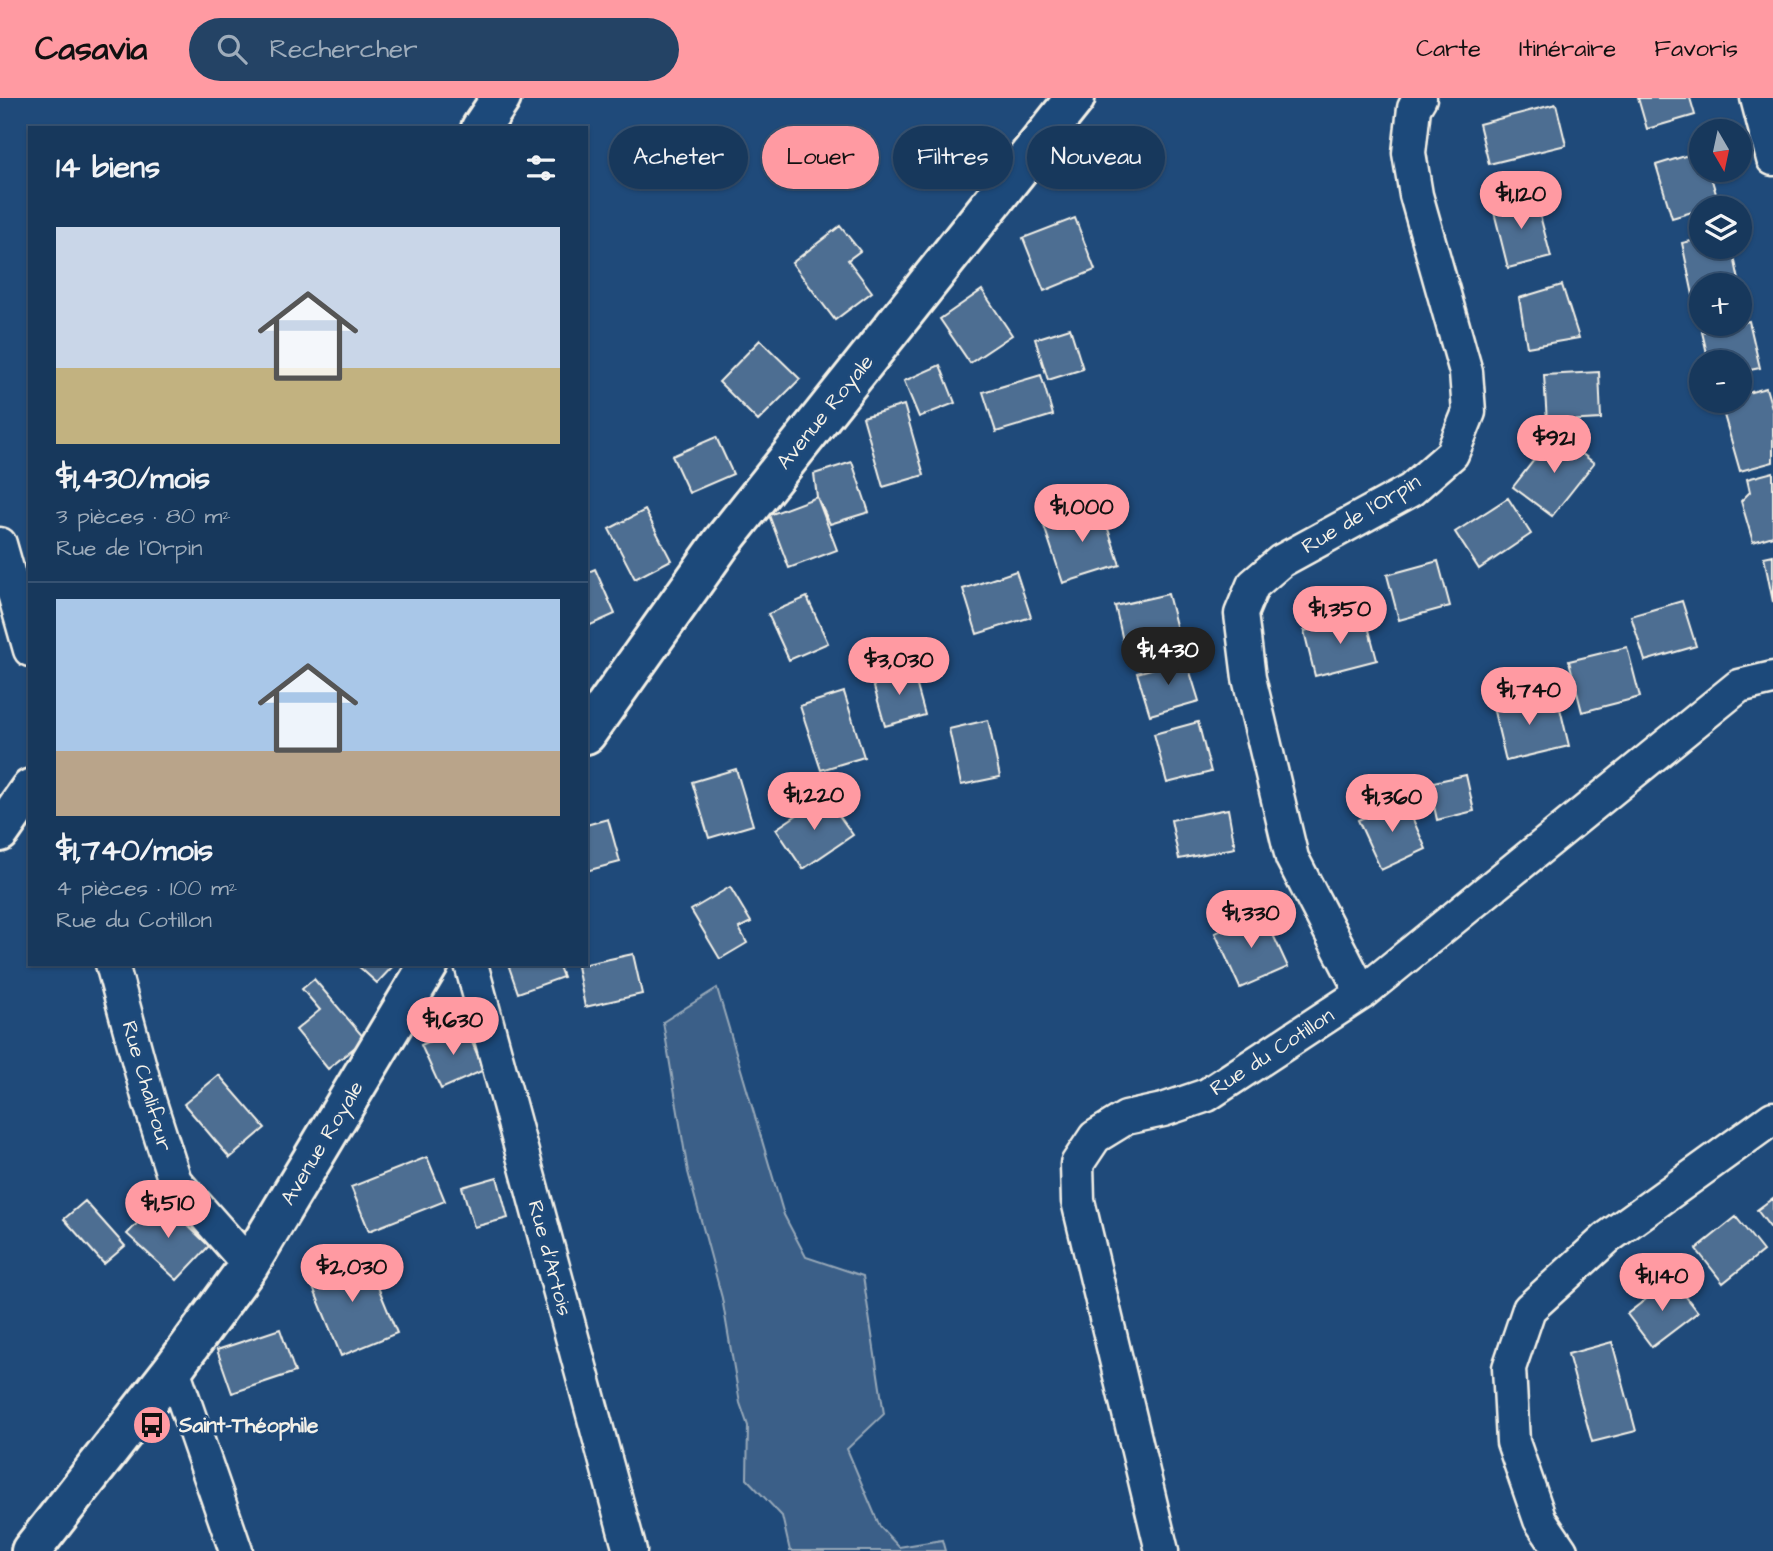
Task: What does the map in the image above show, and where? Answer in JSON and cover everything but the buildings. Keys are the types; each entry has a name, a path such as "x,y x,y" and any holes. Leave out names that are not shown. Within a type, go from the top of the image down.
{"main road":[{"path":"482,126 501,98"},
{"name":"Avenue Royale","path":"588,731 722,542 1075,98"},
{"path":"0,832 28,792"},
{"name":"Avenue Royale","path":"31,1551 173,1369 249,1265 428,966"}],"street":[{"name":"Rue de l'Orpin","path":"1362,993 1292,858 1249,678 1241,614 1254,585 1281,561 1411,490 1452,454 1469,412 1466,372 1416,195 1409,153 1414,108 1420,98"},
{"path":"1757,98 1773,159"},
{"path":"0,544 28,643"},
{"name":"Rue du Cotillon","path":"1162,1551 1078,1201 1077,1164 1095,1137 1126,1118 1163,1110 1207,1095 1362,993 1739,686 1773,678"},
{"name":"Rue Chalifour","path":"113,966 149,1100 175,1181 249,1265"},
{"name":"Rue d'Artois","path":"472,966 630,1551"},
{"path":"1562,1551 1540,1520 1513,1442 1509,1368 1529,1309 1607,1238 1773,1118"},
{"path":"173,1369 236,1551"}],"shaded area":[{"path":"717,988 784,1215 806,1257 863,1276 884,1414 847,1449 880,1527 899,1547 942,1540 945,1551 790,1551 782,1516 747,1479 748,1426 740,1403 722,1298 688,1172 663,1022"}],"place":[{"name":"Saint-Théophile","path":"152,1425"}]}
